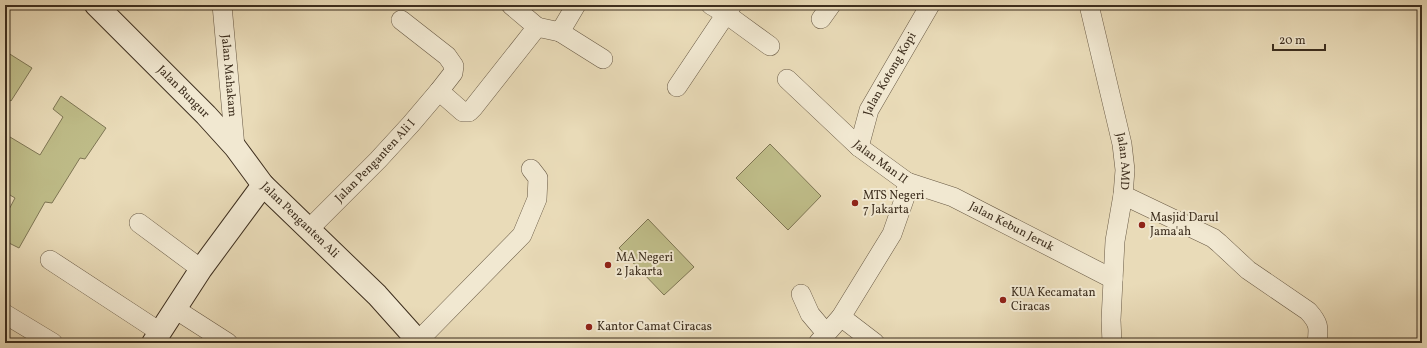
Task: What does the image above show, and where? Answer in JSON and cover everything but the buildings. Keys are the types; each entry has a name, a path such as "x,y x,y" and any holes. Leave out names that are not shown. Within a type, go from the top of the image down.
{"street":[{"name":"Jalan Bungur","path":"96,5 206,114 235,147 263,185"},
{"name":"Jalan Mahakam","path":"222,5 235,147"},
{"path":"511,5 537,27 560,32 603,59"},
{"path":"560,32 576,5"},
{"name":"Jalan Kotong Kopi","path":"859,147 869,110 930,5"},
{"name":"Jalan AMD","path":"1089,5 1122,144 1125,170 1123,195 1115,241 1111,320 1112,343"},
{"path":"677,87 723,8 770,46"},
{"name":"Jalan Penganten Ali I","path":"309,229 384,154 453,73 454,66 447,56 401,20"},
{"path":"438,91 462,112 468,112 473,108 537,27"},
{"name":"Jalan Man II","path":"787,79 859,147 907,182 906,194 892,234 841,317 822,338"},
{"path":"419,342 522,235 537,199 538,178 531,169"},
{"name":"Jalan Kebun Jeruk","path":"907,182 953,197 1113,280"},
{"name":"Jalan Penganten Ali","path":"157,338 201,269 263,185 377,295 419,342"},
{"path":"1123,195 1200,232 1219,243 1248,270 1308,311 1316,320 1319,328 1317,343"},
{"path":"140,223 201,269"},
{"path":"50,260 157,338"},
{"path":"801,294 822,338"},
{"path":"175,309 228,343"},
{"path":"5,314 53,343"},
{"path":"841,317 875,343"}],"shaded area":[{"path":"5,51 32,68 11,101 5,97"},
{"path":"61,96 106,128 85,159 80,158 52,203 45,202 19,248 5,241 5,217 15,198 5,192 5,134 40,155 63,117 53,109"},
{"path":"770,144 821,196 788,230 736,178"},
{"path":"648,219 694,267 664,295 619,248"}],"place":[{"name":"MTS Negeri 7 Jakarta","path":"855,203"},
{"name":"Masjid Darul Jama'ah","path":"1142,225"},
{"name":"MA Negeri 2 Jakarta","path":"608,265"},
{"name":"KUA Kecamatan Ciracas","path":"1003,300"},
{"name":"Kantor Camat Ciracas","path":"589,327"}]}
